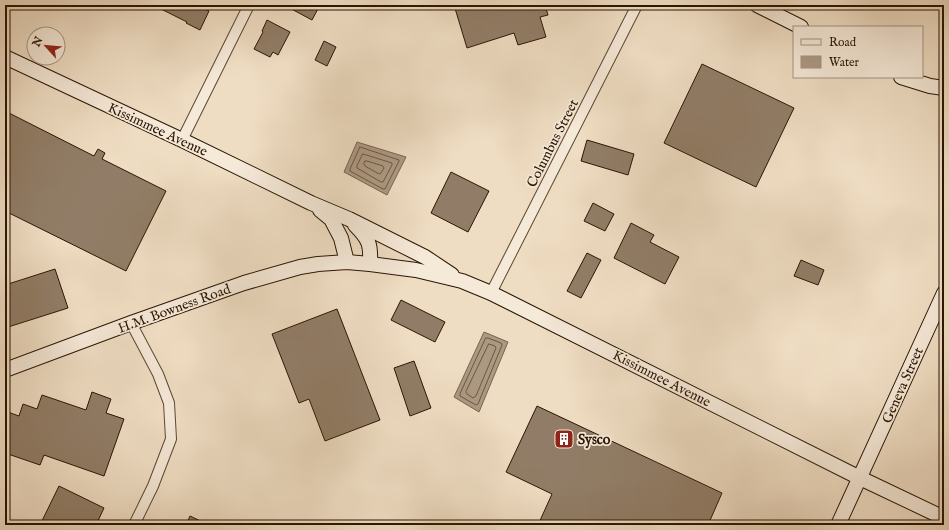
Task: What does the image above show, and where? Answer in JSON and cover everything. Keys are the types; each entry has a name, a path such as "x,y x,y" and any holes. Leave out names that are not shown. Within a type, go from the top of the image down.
{"main road":[{"path":"757,5 799,26"},
{"name":"Kissimmee Avenue","path":"5,57 182,140 311,203 349,219 425,257 462,281"},
{"path":"904,78 930,86 944,88"},
{"path":"930,86 944,94"},
{"name":"Kissimmee Avenue","path":"311,203 331,219 341,238 347,262 416,270 462,281 491,293 860,478 944,518"},
{"path":"349,219 364,234 370,248 370,264"},
{"name":"H.M. Bowness Road","path":"5,370 244,283 300,267 347,262"},
{"name":"Geneva Street","path":"838,525 944,293"}],"street":[{"path":"182,140 249,5"},
{"name":"Columbus Street","path":"491,293 637,5"},
{"path":"132,323 158,374 169,403 171,439 153,486 134,525"}],"water":[{"path":"357,142 406,157 387,195 344,172"},
{"path":"484,332 508,342 479,412 454,397"}],"building":[{"path":"153,5 196,5 209,11 200,30"},
{"path":"284,5 320,5 312,20"},
{"path":"454,5 545,5 548,15 540,17 546,37 518,45 514,33 467,48"},
{"path":"267,20 290,32 278,55 273,52 270,57 254,49 263,32 262,31"},
{"path":"324,41 336,47 327,66 315,60"},
{"path":"702,64 794,108 756,187 664,143"},
{"path":"5,111 94,156 98,149 105,153 102,159 166,191 126,271 5,211"},
{"path":"587,140 634,154 628,175 581,161"},
{"path":"451,172 489,191 468,232 431,213"},
{"path":"593,203 614,214 605,231 584,221"},
{"path":"631,223 654,235 650,242 679,257 665,284 614,258"},
{"path":"587,253 601,260 581,298 567,291"},
{"path":"801,260 824,270 818,285 794,276"},
{"path":"55,269 68,308 5,328 5,285"},
{"path":"401,300 445,322 435,342 391,320"},
{"path":"337,309 380,420 325,441 309,399 299,403 272,334"},
{"path":"414,361 431,408 410,416 394,368"},
{"path":"92,392 111,399 106,413 124,419 104,476 44,455 40,465 5,453 5,411 19,416 23,404 37,409 42,395 86,410"},
{"name":"Sysco","path":"537,406 722,493 708,525 538,525 552,494 506,472"},
{"path":"59,486 104,508 96,525 40,525"},
{"path":"190,516 209,525 186,525"}],"place":[{"name":"Sysco","path":"564,439"}]}
